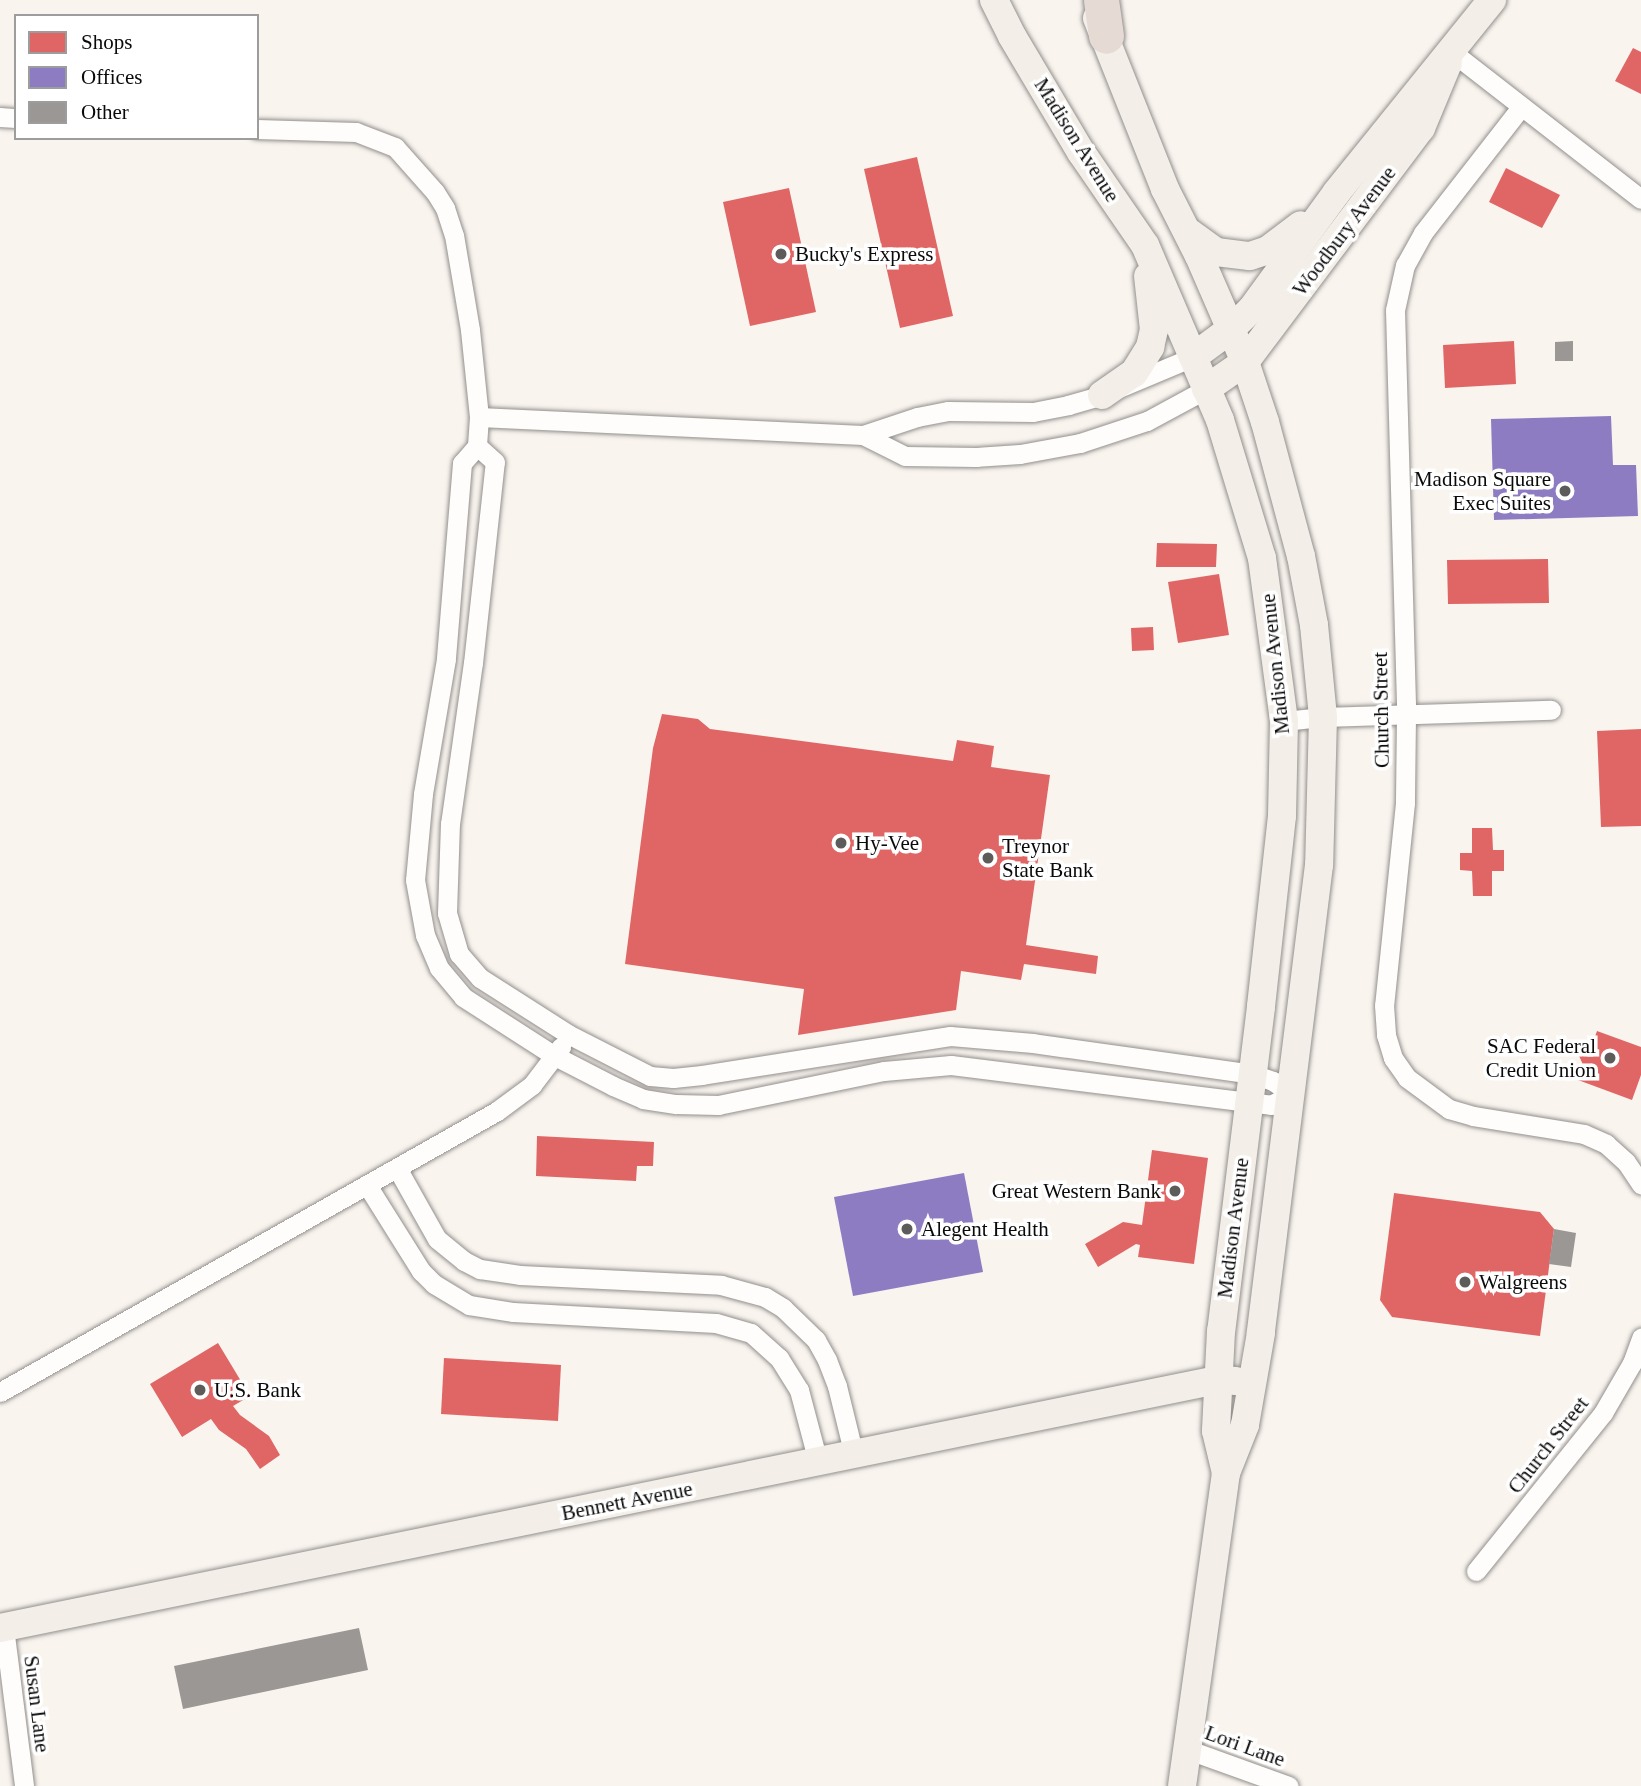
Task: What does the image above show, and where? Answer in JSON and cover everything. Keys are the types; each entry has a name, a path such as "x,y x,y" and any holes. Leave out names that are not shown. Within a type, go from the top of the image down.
{"highway":[{"path":"1101,0 1106,36"}],"main road":[{"name":"Madison Avenue","path":"994,0 1012,36 1082,152 1145,245 1237,469 1262,558 1284,721 1277,869 1220,1331 1216,1431 1226,1473"},
{"name":"Madison Avenue","path":"1088,0 1106,36 1165,189 1199,256 1245,362 1269,435 1301,556 1314,625 1323,716 1320,865 1292,1094 1254,1382 1245,1425 1226,1473 1182,1786"},
{"name":"Woodbury Avenue","path":"1193,357 1231,329 1251,310 1337,192 1415,92 1452,52 1492,0"},
{"name":"Woodbury Avenue","path":"1206,389 1245,362 1421,128 1452,52"},
{"path":"1182,226 1216,252 1250,256 1284,240 1337,192"},
{"path":"1102,395 1135,373 1150,347 1154,330 1145,245"},
{"name":"Bennett Avenue","path":"2,1627 1217,1380 1254,1382"}],"street":[{"path":"1452,52 1641,199"},
{"name":"Church Street","path":"1521,107 1423,233 1405,265 1398,288 1394,336 1406,716 1402,857 1384,1005 1386,1034 1393,1058 1407,1078 1449,1108 1473,1116 1584,1134 1606,1144 1626,1162 1641,1184"},
{"path":"259,129 356,132 395,147 423,175 445,208 454,235 470,330 479,416 477,446 462,463 446,659 423,794 415,880 425,935 439,968 463,998 555,1056 643,1099 676,1104 718,1105 884,1071 951,1065 1251,1088 1273,1081 1292,1094 1271,1105 1251,1088 1033,1044 950,1037 673,1078 650,1076 568,1034 480,978 459,954 447,913 450,824 473,663 495,462 477,446"},
{"path":"479,416 863,435 917,417 948,411 1033,412 1102,395 1193,357"},
{"path":"863,435 905,456 976,457 1020,454 1112,434 1147,421 1206,389"},
{"path":"1284,721 1323,716 1406,716 1551,710"},
{"path":"0,1392 497,1111 531,1085 555,1056 568,1034"},
{"path":"397,1168 437,1239 464,1262 480,1269 520,1275 721,1285 765,1297 783,1308 816,1340 827,1360 837,1386 854,1455"},
{"path":"367,1185 421,1271 434,1284 469,1305 513,1312 716,1324 751,1333 779,1358 799,1390 818,1462"},
{"name":"Church Street","path":"1476,1571 1603,1413 1632,1363 1641,1338"},
{"name":"Susan Lane","path":"2,1627 24,1786"},
{"name":"Lori Lane","path":"1186,1749 1289,1786"}],"building: Shops":[{"path":"1633,48 1641,52 1641,94 1615,81"},
{"path":"917,157 953,316 900,328 864,169"},
{"path":"1506,168 1560,195 1542,228 1489,202"},
{"name":"Bucky's Express","path":"789,188 816,312 750,326 723,202"},
{"path":"1514,341 1516,384 1445,388 1443,345"},
{"path":"1157,543 1217,544 1216,567 1156,567"},
{"path":"1548,559 1549,603 1448,604 1447,560"},
{"path":"1219,574 1229,635 1178,643 1168,582"},
{"path":"1153,627 1154,650 1132,651 1131,628"},
{"name":"Hy-Vee","path":"662,714 698,719 710,729 953,761 957,740 994,746 991,767 1050,775 1026,945 1098,956 1096,974 1024,964 1021,980 961,971 956,1010 798,1035 804,989 625,964 653,748"},
{"path":"1641,729 1641,826 1601,827 1597,731"},
{"path":"1472,828 1492,828 1493,850 1504,850 1504,871 1492,871 1492,896 1473,896 1472,871 1460,870 1460,853 1472,853"},
{"name":"SAC Federal Credit Union","path":"1597,1031 1641,1047 1641,1075 1632,1100 1578,1080 1584,1067 1576,1049 1593,1042"},
{"path":"537,1136 654,1142 653,1166 637,1166 636,1181 536,1176"},
{"name":"Great Western Bank","path":"1152,1150 1208,1158 1194,1264 1138,1257 1140,1245 1136,1244 1098,1267 1085,1244 1123,1222 1142,1225"},
{"name":"Walgreens","path":"1394,1193 1540,1212 1554,1229 1540,1336 1392,1317 1380,1300"},
{"name":"U.S. Bank","path":"218,1343 250,1396 233,1406 240,1415 269,1436 280,1455 260,1469 246,1449 219,1430 211,1419 182,1437 150,1384"},
{"path":"444,1358 561,1365 558,1421 441,1414"}],"building: Offices":[{"name":"Madison Square Exec Suites","path":"1611,416 1613,465 1636,465 1638,516 1494,520 1491,419"},
{"name":"Alegent Health","path":"964,1173 983,1272 853,1296 834,1197"}],"building: Other":[{"path":"1573,341 1573,361 1555,361 1555,342"},
{"path":"1554,1229 1576,1233 1571,1267 1549,1264"},
{"path":"359,1628 368,1670 183,1709 174,1666"}],"place":[{"name":"Bucky's Express","path":"781,254"},
{"name":"Madison Square Exec Suites","path":"1565,491"},
{"name":"Hy-Vee","path":"841,843"},
{"name":"Treynor State Bank","path":"988,858"},
{"name":"SAC Federal Credit Union","path":"1610,1058"},
{"name":"Great Western Bank","path":"1175,1191"},
{"name":"Alegent Health","path":"907,1229"},
{"name":"Walgreens","path":"1465,1282"},
{"name":"U.S. Bank","path":"200,1390"}]}
